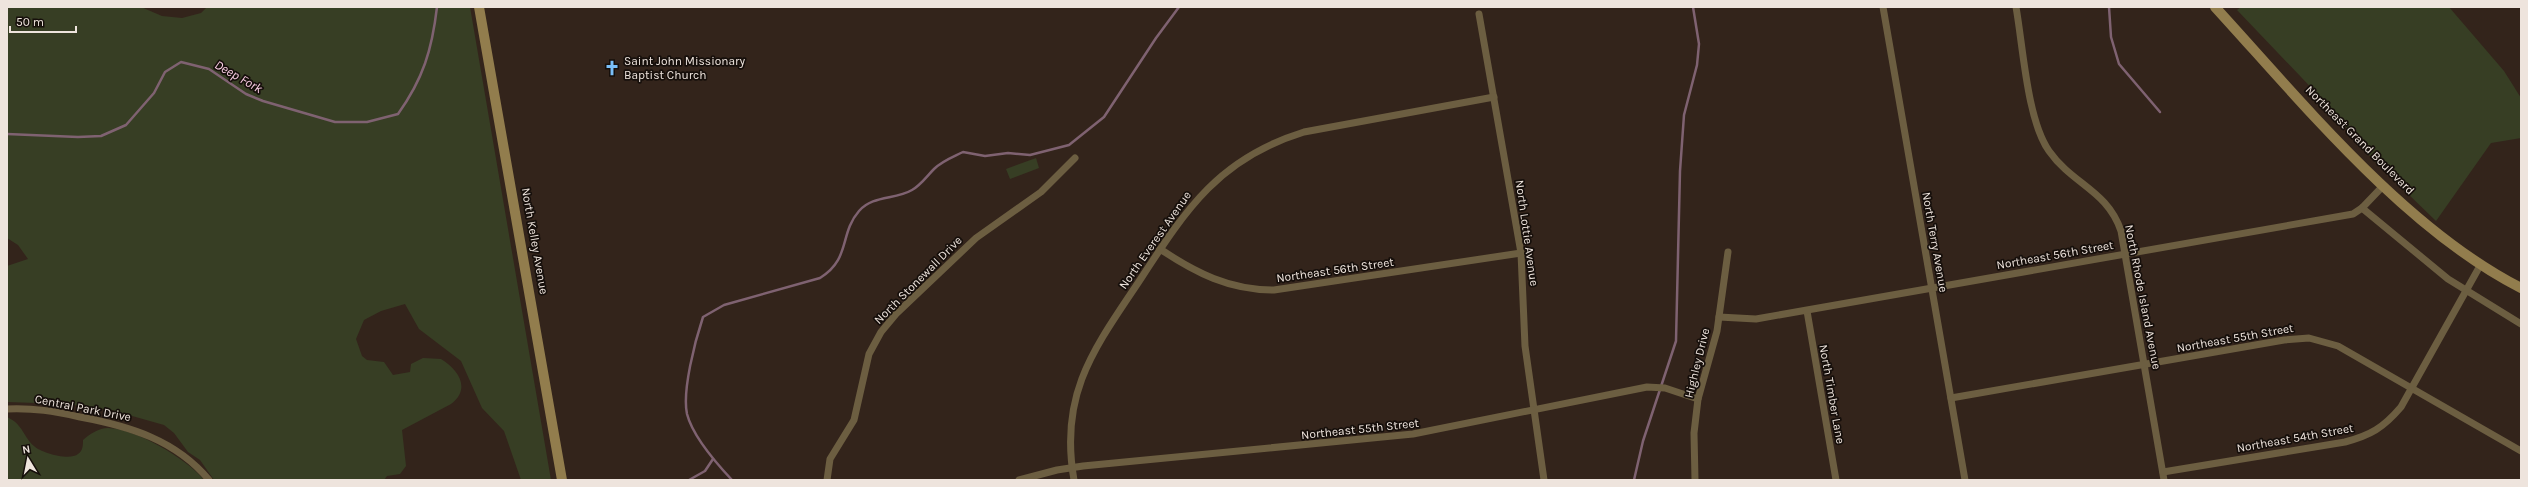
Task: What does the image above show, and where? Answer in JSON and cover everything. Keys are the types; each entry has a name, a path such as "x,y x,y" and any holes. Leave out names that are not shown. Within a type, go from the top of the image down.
{"street":[{"name":"North Kelley Avenue","path":"479,7 562,480"},
{"name":"North Terry Avenue","path":"1883,7 1965,480"},
{"name":"North Rhode Island Avenue","path":"2016,7 2032,101 2043,140 2067,173 2106,202 2117,218 2126,254 2163,476"},
{"name":"Northeast Grand Boulevard","path":"2215,7 2316,118 2383,186 2436,232 2481,264 2521,288"},
{"name":"North Lottie Avenue","path":"1479,14 1521,253 1526,346 1544,480"},
{"name":"North Everest Avenue","path":"1074,480 1069,442 1072,414 1082,372 1099,341 1160,249 1183,216 1207,188 1234,165 1278,141 1304,132 1494,97"},
{"name":"North Stonewall Drive","path":"827,480 830,459 854,420 869,354 881,332 899,311 976,238 1041,192 1075,158"},
{"name":"Northeast 56th Street","path":"1719,316 1756,319 1807,311 2353,214 2362,208 2383,186"},
{"path":"2362,208 2416,254 2466,291 2521,324"},
{"name":"Northeast 56th Street","path":"1160,249 1190,270 1224,284 1257,290 1274,290 1521,253"},
{"name":"Highley Drive","path":"1695,480 1694,433 1698,399 1719,316 1728,252"},
{"name":"Northeast 54th Street","path":"2163,476 2344,442 2368,435 2387,423 2401,407 2481,264"},
{"name":"North Timber Lane","path":"1807,311 1836,480"},
{"name":"Northeast 55th Street","path":"1951,398 2284,340 2309,338 2338,346 2521,451"},
{"name":"Northeast 55th Street","path":"1019,480 1072,468 1386,438 1441,430 1657,386 1698,399"},
{"name":"Central Park Drive","path":"7,410 34,408 109,422 136,430 180,452 198,467 209,480"}],"green space":[{"path":"7,7 141,7 162,16 182,18 201,13 207,7 470,7 551,480 521,480 504,431 482,408 461,361 419,329 405,304 381,311 364,320 356,339 362,356 367,360 384,362 393,375 410,372 411,364 423,358 441,359 457,374 461,386 457,398 451,404 402,430 406,466 400,474 387,476 384,480 214,480 200,460 188,452 174,433 164,425 111,410 66,404 7,402 7,266 28,259 18,245 7,238"},
{"path":"2241,7 2449,7 2504,71 2521,98 2521,138 2491,143 2436,221 2374,161 2321,98 2237,10"},
{"path":"1036,158 1039,168 1010,179 1006,169"},
{"path":"7,417 17,423 31,443 38,449 56,455 69,457 80,453 83,446 83,440 98,430 108,428 132,433 173,454 196,471 204,480 7,480"}],"waterway":[{"name":"Deep Fork","path":"7,134 78,137 101,136 126,125 154,93 165,72 181,62 209,69 246,94 263,101 335,122 367,122 398,114 414,89 425,64 435,23 437,7"},
{"path":"732,480 712,458 700,441 694,432 687,414 686,393 688,380 696,339 703,317 724,305 820,278 830,271 841,255 849,228 859,211 871,202 912,190 937,166 948,159 963,152 985,156 1008,153 1030,155 1069,145 1104,117 1156,38 1179,7"},
{"path":"1634,480 1643,441 1676,341 1680,171 1684,115 1697,65 1699,44 1693,7"},
{"path":"2109,7 2111,37 2119,64 2160,112"},
{"path":"689,480 705,471 713,459"}],"place":[{"name":"Saint John Missionary Baptist Church","path":"612,68"}]}
